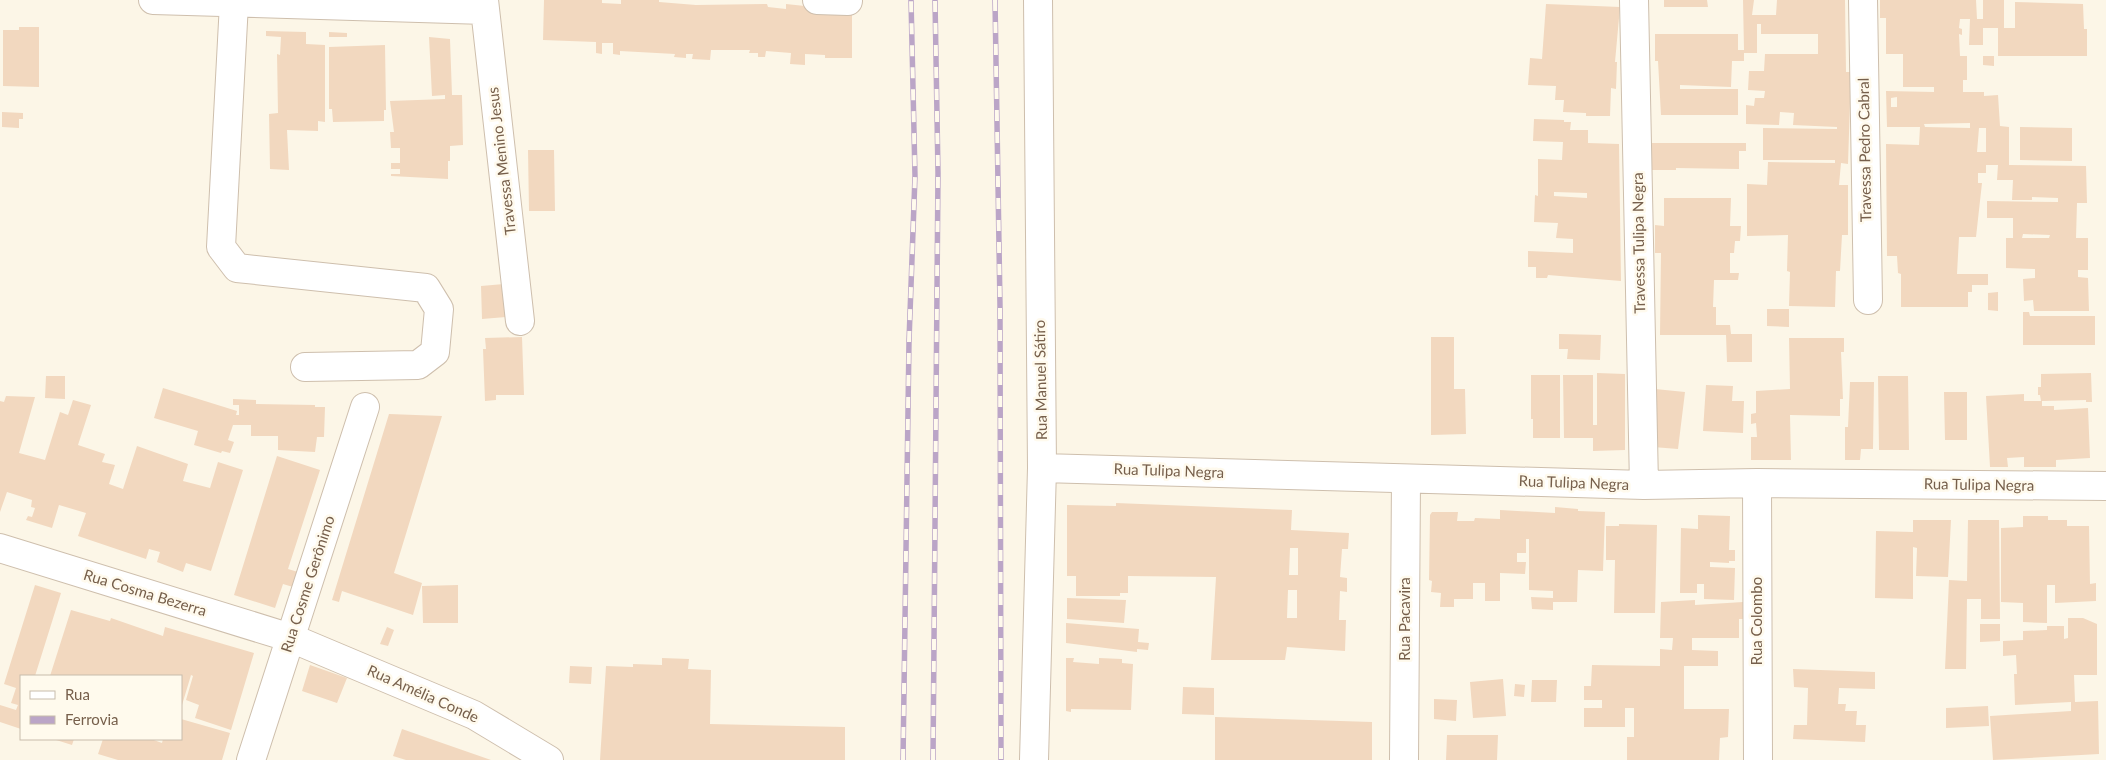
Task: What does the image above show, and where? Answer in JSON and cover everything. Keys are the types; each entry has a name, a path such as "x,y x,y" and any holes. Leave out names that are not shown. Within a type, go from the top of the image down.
{"street":[{"path":"153,0 234,4 485,5"},
{"path":"817,0 848,1"},
{"name":"Rua Manuel Sátiro","path":"1034,760 1042,468 1038,0"},
{"name":"Travessa Tulipa Negra","path":"1634,0 1644,485"},
{"name":"Travessa Pedro Cabral","path":"1863,0 1868,300"},
{"path":"234,4 220,247 237,268 426,288 439,309 435,352 418,365 305,367"},
{"name":"Travessa Menino Jesus","path":"485,5 520,321"},
{"name":"Rua Cosme Gerônimo","path":"251,760 365,407"},
{"name":"Rua Tulipa Negra","path":"1042,468 1644,485 1757,483 2106,486"},
{"name":"Rua Pacavira","path":"1404,760 1406,479"},
{"name":"Rua Colombo","path":"1757,483 1758,760"},
{"name":"Rua Cosma Bezerra","path":"0,548 291,638"},
{"name":"Rua Amélia Conde","path":"291,638 474,715 549,760"}],"building":[{"path":"544,0 602,0 602,3 621,4 621,0 659,0 659,2 696,5 767,4 768,7 786,9 786,4 852,11 852,58 825,58 825,55 805,54 805,65 790,64 791,53 766,51 765,57 758,57 758,53 749,53 750,50 711,50 710,60 692,59 693,54 686,54 686,58 674,57 675,54 620,51 620,55 613,54 613,43 602,43 602,54 596,53 596,42 543,40"},
{"path":"1664,0 1707,0 1708,7 1664,7"},
{"path":"1743,0 1754,0 1752,15 1776,15 1777,0 1845,0 1846,72 1851,72 1848,164 1841,163 1839,185 1848,185 1848,235 1842,235 1840,271 1836,271 1835,307 1789,306 1790,272 1787,271 1788,235 1747,236 1747,184 1767,185 1768,162 1835,163 1835,160 1763,160 1763,128 1837,129 1837,127 1793,125 1794,113 1780,112 1779,125 1746,124 1746,105 1754,106 1755,98 1764,98 1765,91 1748,90 1749,71 1764,71 1765,54 1818,54 1818,34 1761,34 1761,24 1757,24 1757,53 1744,53 1744,61 1732,61 1731,87 1680,85 1680,89 1738,89 1738,115 1661,115 1658,61 1655,61 1655,34 1738,34 1738,50 1744,50"},
{"path":"1880,0 1976,0 1977,19 1983,19 1983,0 2004,0 2004,28 2015,28 2015,2 2083,4 2084,29 2087,29 2087,56 1998,56 1998,28 1983,28 1983,45 1969,45 1970,19 1960,19 1959,28 1962,29 1962,35 1959,34 1960,56 1967,56 1967,80 1963,80 1963,92 1984,92 1984,96 1998,95 2000,126 2009,127 2009,165 2086,166 2087,203 2077,203 2076,238 2088,238 2088,270 2078,270 2078,277 2088,278 2089,311 2034,311 2033,300 2024,301 2023,279 2035,278 2035,269 2006,268 2006,238 2013,238 2013,218 1987,218 1987,201 2058,202 2058,198 2032,197 2032,200 2012,200 2013,180 1997,180 1998,165 1986,165 1986,173 1978,173 1978,183 1982,183 1976,237 1959,237 1957,274 1988,274 1988,285 1972,285 1972,292 1968,292 1968,307 1901,307 1901,274 1898,273 1897,256 1887,256 1886,144 1919,145 1920,127 1887,127 1886,91 1934,92 1934,87 1903,87 1903,54 1886,54 1886,18 1880,18","holes":["1897,97 1897,107 1891,107 1891,98","1970,123 1970,128 1925,127 1924,124","1979,128 1986,128 1986,152 1977,152","2023,234 2050,235 2049,238 2022,238"]},
{"path":"1546,4 1620,7 1615,62 1617,62 1616,89 1611,88 1610,116 1586,116 1586,113 1563,112 1564,100 1555,100 1556,86 1528,85 1530,58 1542,59"},
{"path":"19,27 39,27 39,87 3,86 3,30 19,30"},
{"path":"266,31 306,32 306,44 325,45 325,122 318,121 318,131 287,130 289,170 270,169 269,114 278,113 277,54 280,55 281,37 266,36"},
{"path":"329,32 347,33 347,37 329,37"},
{"path":"429,37 450,39 452,95 462,95 463,145 450,146 448,179 391,176 391,174 400,174 400,169 391,169 391,163 400,163 400,148 391,148 390,132 394,132 390,101 445,99 445,95 432,96"},
{"path":"385,45 386,110 384,110 384,121 333,122 332,109 329,109 329,47"},
{"path":"1983,56 1994,56 1994,66 1983,65"},
{"path":"2,112 23,113 23,119 19,119 19,128 2,127"},
{"path":"1534,119 1564,120 1564,122 1571,122 1570,130 1588,130 1588,143 1619,144 1621,281 1548,275 1547,278 1536,278 1536,267 1528,267 1528,251 1573,253 1573,239 1556,238 1558,223 1534,222 1535,195 1538,196 1538,159 1562,160 1563,142 1533,141","holes":["1554,192 1587,193 1587,198 1554,196"]},
{"path":"2020,127 2072,128 2072,161 2020,160"},
{"path":"1652,143 1746,143 1746,151 1739,151 1739,169 1676,168 1676,170 1652,170"},
{"path":"528,150 554,150 555,211 529,211"},
{"path":"1664,198 1731,198 1730,226 1741,226 1740,241 1735,241 1734,253 1730,253 1730,273 1739,273 1738,280 1714,280 1713,307 1716,307 1716,325 1730,325 1731,334 1752,334 1752,362 1727,362 1726,335 1660,335 1661,253 1655,253 1655,225 1664,226"},
{"path":"504,284 506,317 482,319 481,286"},
{"path":"1998,292 1998,311 1988,310 1988,293"},
{"path":"1767,309 1789,309 1789,327 1767,326"},
{"path":"2023,312 2029,312 2030,316 2095,316 2095,345 2023,345"},
{"path":"1559,334 1601,335 1600,360 1567,359 1568,349 1559,349"},
{"path":"522,337 524,395 496,395 496,400 485,401 483,349 486,349 485,338"},
{"path":"1431,337 1454,337 1454,389 1465,389 1466,434 1431,435"},
{"path":"1789,338 1844,338 1844,352 1841,352 1843,399 1840,399 1840,416 1790,415 1791,460 1751,460 1751,437 1757,437 1756,423 1751,424 1751,414 1756,413 1756,391 1790,389"},
{"path":"1597,373 1625,374 1625,450 1593,451 1593,438 1564,438 1563,375 1593,375 1593,425 1597,425"},
{"path":"2091,373 2092,402 2086,402 2086,400 2041,401 2040,395 2038,395 2038,387 2041,387 2041,374"},
{"path":"1531,375 1560,375 1560,438 1533,438"},
{"path":"46,376 65,376 65,399 45,398"},
{"path":"1878,376 1908,376 1909,450 1879,450"},
{"path":"1850,382 1874,382 1873,449 1861,449 1860,460 1845,460 1845,427 1848,427"},
{"path":"1706,385 1733,386 1732,401 1744,401 1743,433 1703,431"},
{"path":"163,388 237,411 236,415 239,415 239,405 233,405 233,399 256,400 256,404 315,405 315,407 325,407 324,437 317,437 315,452 278,450 278,436 251,436 251,425 233,425 228,440 234,442 230,453 222,451 221,453 194,445 198,431 154,418"},
{"path":"1655,389 1685,392 1678,449 1653,447"},
{"path":"1944,392 1967,392 1967,440 1945,440"},
{"path":"2024,394 2024,401 2042,401 2042,406 2054,406 2054,410 2088,408 2090,458 2056,460 2056,467 2024,467 2024,457 2007,458 2008,467 1990,467 1986,396"},
{"path":"6,396 35,397 19,453 45,460 60,412 68,415 73,400 91,405 78,445 105,454 102,462 115,465 109,484 123,489 137,446 188,464 183,481 210,488 218,462 243,470 211,571 186,563 183,572 157,562 160,552 149,549 146,559 78,536 86,513 59,505 52,528 26,520 28,516 32,517 35,508 31,507 32,500 7,492 0,512 0,401 4,402"},
{"path":"389,414 442,416 394,573 422,583 413,615 342,591 339,602 332,600"},
{"path":"277,456 320,470 288,569 298,572 293,587 283,584 275,608 234,595"},
{"path":"1116,503 1292,510 1291,530 1349,533 1348,549 1342,549 1340,577 1347,578 1347,592 1340,591 1339,620 1346,620 1345,651 1287,647 1285,660 1211,660 1216,577 1128,576 1128,593 1120,593 1120,596 1076,596 1076,576 1067,576 1067,505 1116,506","holes":["1290,548 1298,548 1298,575 1289,575","1288,590 1297,590 1297,618 1287,618"]},
{"path":"1555,507 1578,509 1578,511 1605,512 1603,571 1578,570 1577,602 1553,602 1553,610 1532,609 1531,597 1553,598 1553,591 1529,590 1529,539 1526,539 1526,553 1517,553 1517,562 1526,562 1525,574 1500,573 1500,601 1485,601 1485,583 1473,583 1473,599 1454,599 1454,607 1440,607 1441,593 1431,592 1432,581 1429,580 1430,515 1432,512 1458,512 1457,521 1474,521 1475,518 1500,519 1500,510 1555,513"},
{"path":"1698,515 1730,516 1729,550 1735,550 1735,561 1729,561 1729,563 1710,562 1710,567 1735,568 1734,600 1704,599 1704,584 1697,584 1697,593 1680,593 1681,528 1698,529"},
{"path":"2023,516 2048,516 2048,520 2067,520 2067,526 2089,526 2090,584 2096,583 2096,601 2055,603 2055,585 2047,585 2047,623 2023,622 2023,603 2001,602 2001,528 2023,527"},
{"path":"1913,520 1951,520 1948,577 1916,576 1917,548 1913,547 1913,599 1875,598 1876,531 1913,532"},
{"path":"1968,520 1999,520 2000,619 1981,619 1981,599 1967,599 1966,669 1945,669 1949,580 1967,581"},
{"path":"1619,524 1657,525 1655,613 1614,613 1615,560 1606,560 1606,526 1619,526"},
{"path":"35,585 61,593 35,675 20,675 20,729 0,722 0,705 16,710 18,705 11,703 16,688 4,684"},
{"path":"458,585 458,623 423,623 422,586"},
{"path":"1067,598 1126,600 1124,623 1067,619"},
{"path":"1695,600 1695,605 1743,602 1743,619 1739,619 1739,638 1692,638 1692,650 1718,651 1718,666 1684,666 1684,709 1729,709 1728,737 1720,738 1719,760 1627,760 1627,737 1634,737 1634,708 1625,708 1625,727 1584,727 1584,708 1602,708 1602,700 1584,700 1584,686 1591,686 1592,665 1660,666 1660,649 1672,650 1673,638 1660,638 1661,602"},
{"path":"71,610 110,621 111,618 163,636 165,627 254,653 231,730 195,718 199,705 186,700 193,676 191,675 182,705 182,675 50,675"},
{"path":"2068,618 2083,618 2097,624 2097,675 2074,675 2075,702 2098,701 2099,754 1993,760 1990,716 2071,711 2071,702 2015,705 2014,674 2017,674 2016,655 2003,656 2003,641 2023,640 2023,631 2047,630 2047,626 2064,626 2064,639 2068,638"},
{"path":"1066,623 1139,629 1138,642 1149,643 1148,650 1137,649 1137,652 1066,643"},
{"path":"1980,624 2000,624 2000,641 1980,642"},
{"path":"387,627 394,630 388,646 380,644"},
{"path":"662,658 689,659 688,669 711,670 710,724 845,727 845,760 600,760 606,666 633,667 633,664 662,665"},
{"path":"1066,658 1074,658 1073,662 1099,664 1099,658 1122,659 1122,663 1133,664 1131,710 1071,709 1071,712 1066,711"},
{"path":"310,665 347,678 337,703 302,691"},
{"path":"570,666 592,667 591,684 569,683"},
{"path":"1793,669 1875,672 1875,689 1839,688 1838,704 1846,704 1845,711 1857,711 1856,725 1866,725 1865,742 1793,739 1794,725 1807,725 1808,688 1794,687"},
{"path":"1503,679 1506,716 1473,718 1470,682"},
{"path":"1532,680 1557,680 1556,702 1531,702"},
{"path":"1515,684 1525,685 1524,697 1514,696"},
{"path":"1183,687 1214,688 1214,715 1182,714"},
{"path":"1434,699 1457,700 1456,721 1434,719"},
{"path":"1988,706 1989,726 1946,728 1946,708"},
{"path":"1215,717 1372,722 1372,760 1215,760"},
{"path":"182,719 230,733 222,760 118,760 98,754 103,740 154,740 162,743 163,740 182,740"},
{"path":"402,729 491,760 406,760 393,756"},
{"path":"1447,735 1498,735 1497,760 1446,760"},
{"path":"56,740 74,740 72,745"}],"railway":[{"path":"903,760 909,341 915,176 911,0"},
{"path":"933,760 938,173 935,0"},
{"path":"995,0 1000,306 1001,760"}]}
